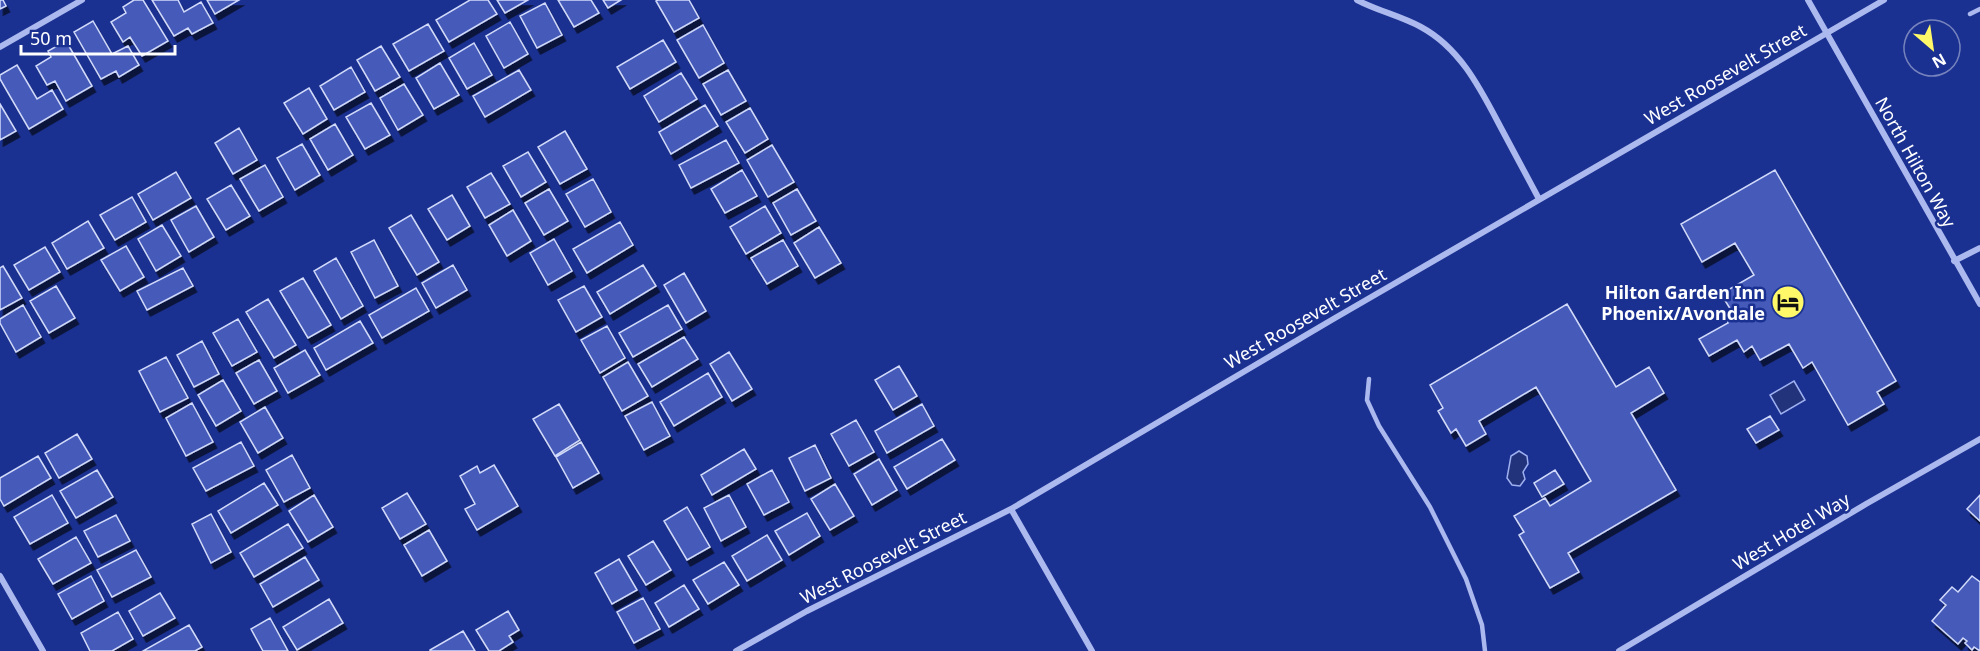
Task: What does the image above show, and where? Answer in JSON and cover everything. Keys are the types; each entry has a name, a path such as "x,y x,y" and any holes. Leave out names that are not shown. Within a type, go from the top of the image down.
{"street":[{"path":"0,47 82,0"},
{"path":"1357,0 1420,27 1443,42 1453,52 1475,80 1539,199"},
{"name":"North Hilton Way","path":"1808,0 1980,304"},
{"name":"West Roosevelt Street","path":"736,651 807,611 1011,509 1539,199 1884,0"},
{"path":"1954,261 1980,248"},
{"name":"West Hotel Way","path":"1619,651 1980,439"},
{"path":"1011,509 1092,651"},
{"path":"0,576 43,651"}],"lane":[{"path":"1970,14 1980,9"},
{"path":"1369,379 1367,400 1379,426 1430,507 1466,579 1482,625 1485,651"}],"water":[{"path":"1794,381 1805,400 1781,414 1770,395"},
{"path":"1519,451 1527,456 1528,464 1523,472 1525,479 1520,486 1512,485 1507,478 1511,456"}],"building":[{"path":"0,0 3,0 6,6 0,9"},
{"path":"134,0 143,0 168,41 142,56 130,37 123,42 111,22 126,13 123,7"},
{"path":"152,0 178,0 184,12 201,2 213,23 192,34 188,28 174,36"},
{"path":"207,0 239,0 215,14"},
{"path":"470,0 488,0 497,14 449,42 436,20"},
{"path":"497,0 528,0 505,13"},
{"path":"558,0 591,0 599,13 574,27"},
{"path":"603,0 621,0 608,8"},
{"path":"689,0 699,18 674,32 656,1"},
{"path":"545,3 562,35 537,48 520,16"},
{"path":"93,21 112,54 128,46 139,65 119,77 116,71 101,79 74,32"},
{"path":"510,22 528,54 504,68 486,36"},
{"path":"428,24 444,51 409,71 393,44"},
{"path":"703,25 724,63 699,78 677,40"},
{"path":"663,40 676,62 630,89 617,67"},
{"path":"66,41 92,86 66,101 55,81 47,85 36,66 51,57 48,51"},
{"path":"474,43 492,75 467,89 449,58"},
{"path":"381,46 400,77 375,91 357,60"},
{"path":"440,63 459,95 434,109 416,78"},
{"path":"17,65 37,99 52,90 63,109 29,129 0,79 0,75"},
{"path":"351,67 365,92 334,110 320,86"},
{"path":"519,70 531,90 485,117 473,96"},
{"path":"728,70 746,101 721,115 703,84"},
{"path":"681,73 697,99 659,122 644,96"},
{"path":"404,84 423,115 398,130 380,98"},
{"path":"309,88 327,119 303,134 284,103"},
{"path":"371,103 390,135 365,149 346,117"},
{"path":"0,104 16,131 0,140"},
{"path":"705,105 718,126 671,154 659,132"},
{"path":"750,108 768,139 745,153 726,122"},
{"path":"335,124 353,155 328,170 310,139"},
{"path":"239,128 257,160 233,174 215,143"},
{"path":"565,131 587,169 560,184 538,147"},
{"path":"726,140 739,163 691,188 679,165"},
{"path":"302,144 320,175 295,190 277,158"},
{"path":"772,145 794,182 768,197 747,160"},
{"path":"528,152 546,182 521,197 503,166"},
{"path":"265,165 283,197 259,211 240,179"},
{"path":"742,170 757,196 725,213 711,189"},
{"name":"Hilton Garden Inn Phoenix/Avondale","path":"1775,170 1896,381 1877,392 1884,404 1848,425 1812,362 1803,368 1789,344 1760,360 1752,346 1744,352 1737,340 1709,356 1699,339 1728,323 1723,314 1731,310 1721,294 1754,275 1735,243 1702,262 1681,224"},
{"path":"176,172 191,198 153,220 138,194"},
{"path":"491,173 510,204 485,218 467,187"},
{"path":"593,179 611,212 585,227 566,194"},
{"path":"231,185 250,216 226,230 207,199"},
{"path":"549,189 568,221 544,235 525,203"},
{"path":"797,189 816,221 791,235 773,203"},
{"path":"452,195 470,226 447,240 428,209"},
{"path":"132,197 146,222 115,240 100,215"},
{"path":"196,206 214,237 189,252 171,220"},
{"path":"765,206 781,233 746,254 730,227"},
{"path":"513,210 531,241 507,256 489,225"},
{"path":"411,215 439,262 417,275 389,228"},
{"path":"88,221 104,248 67,269 52,243"},
{"path":"620,222 633,245 587,273 573,249"},
{"path":"162,225 181,256 156,271 138,239"},
{"path":"819,227 841,263 815,278 794,243"},
{"path":"554,239 572,271 548,285 530,253"},
{"path":"374,240 398,286 375,298 351,252"},
{"path":"783,240 798,266 767,284 751,258"},
{"path":"126,246 144,277 120,291 101,260"},
{"path":"45,247 60,272 29,290 14,265"},
{"path":"336,258 363,306 341,319 314,271"},
{"path":"453,265 467,290 436,308 422,283"},
{"path":"643,265 656,286 610,314 597,292"},
{"path":"3,266 22,298 0,310 0,268"},
{"path":"183,268 193,286 147,310 137,291"},
{"path":"684,273 706,311 686,323 664,285"},
{"path":"303,278 331,325 308,338 280,291"},
{"path":"56,286 75,318 49,333 30,301"},
{"path":"584,286 602,317 576,332 558,300"},
{"path":"416,288 429,311 382,338 369,315"},
{"path":"268,299 296,345 274,358 246,312"},
{"path":"1567,304 1616,387 1649,367 1664,393 1631,413 1676,490 1568,553 1579,572 1550,588 1519,535 1524,532 1514,516 1545,498 1550,506 1591,481 1536,387 1479,421 1486,434 1466,446 1456,429 1451,433 1438,411 1443,408 1430,385"},
{"path":"23,305 41,337 16,352 0,319"},
{"path":"668,305 682,329 633,357 619,333"},
{"path":"238,319 257,352 232,366 213,333"},
{"path":"360,321 373,343 326,370 314,348"},
{"path":"607,326 625,358 600,373 581,340"},
{"path":"684,337 698,359 652,387 638,364"},
{"path":"202,341 219,374 194,387 177,355"},
{"path":"305,350 320,375 288,393 274,368"},
{"path":"729,352 752,389 732,401 710,364"},
{"path":"166,357 188,398 160,412 139,371"},
{"path":"259,360 277,391 254,404 236,373"},
{"path":"628,362 648,396 622,411 603,377"},
{"path":"899,366 917,396 893,410 875,380"},
{"path":"708,373 722,397 674,426 660,402"},
{"path":"223,380 241,411 216,426 198,395"},
{"path":"652,402 670,436 644,450 625,416"},
{"path":"192,403 213,442 186,456 166,418"},
{"path":"559,404 580,440 555,456 533,419"},
{"path":"922,404 934,426 887,453 875,431"},
{"path":"265,407 283,438 258,453 240,422"},
{"path":"1770,416 1779,430 1756,443 1747,429"},
{"path":"856,420 874,452 849,466 831,434"},
{"path":"77,434 92,459 59,478 45,453"},
{"path":"942,439 955,460 907,489 894,467"},
{"path":"241,442 254,466 206,491 193,468"},
{"path":"581,442 599,473 573,488 556,457"},
{"path":"815,445 831,478 805,491 789,458"},
{"path":"744,449 756,469 712,495 701,475"},
{"path":"292,455 310,488 284,502 266,470"},
{"path":"38,456 51,478 4,506 0,499 0,478"},
{"path":"879,459 897,490 872,505 854,474"},
{"path":"494,465 518,506 477,530 465,509 475,504 460,476 477,466 480,473"},
{"path":"97,470 113,497 76,518 60,491"},
{"path":"772,470 789,502 764,515 747,484"},
{"path":"1555,470 1564,484 1542,497 1534,483"},
{"path":"264,483 278,505 231,533 218,511"},
{"path":"835,484 854,516 830,530 811,499"},
{"path":"407,493 426,524 400,539 382,508"},
{"path":"52,495 68,523 30,544 14,517"},
{"path":"314,495 333,527 308,542 289,511"},
{"path":"729,495 746,527 721,541 704,508"},
{"path":"1980,495 1980,521 1967,509"},
{"path":"687,507 710,547 687,560 664,521"},
{"path":"807,513 820,536 789,555 775,531"},
{"path":"211,514 231,552 211,563 192,524"},
{"path":"116,515 130,541 98,557 84,531"},
{"path":"288,524 303,548 254,577 240,553"},
{"path":"429,530 447,561 422,576 404,545"},
{"path":"767,535 782,560 747,581 732,556"},
{"path":"76,537 91,563 53,584 38,559"},
{"path":"653,541 671,570 646,585 628,556"},
{"path":"136,550 151,577 112,597 97,570"},
{"path":"305,557 319,580 273,607 260,584"},
{"path":"619,559 637,590 612,604 595,573"},
{"path":"724,562 739,585 708,604 693,580"},
{"path":"91,576 104,601 72,619 58,594"},
{"path":"1972,576 1980,582 1980,651 1974,647 1972,650 1963,638 1958,644 1932,621 1946,605 1940,600 1952,587 1958,592"},
{"path":"684,585 699,609 669,627 655,603"},
{"path":"160,593 175,618 143,636 129,611"},
{"path":"643,598 660,629 634,643 617,612"},
{"path":"329,599 343,623 297,650 283,627"},
{"path":"508,611 519,630 509,636 513,642 499,651 489,651 476,630"},
{"path":"118,612 133,639 112,651 90,651 81,633"},
{"path":"270,618 288,651 263,651 251,629"},
{"path":"189,625 202,647 195,651 143,651"},
{"path":"463,631 475,651 430,651 430,650"}],"place":[{"name":"Hilton Garden Inn Phoenix/Avondale","path":"1788,302"}]}
